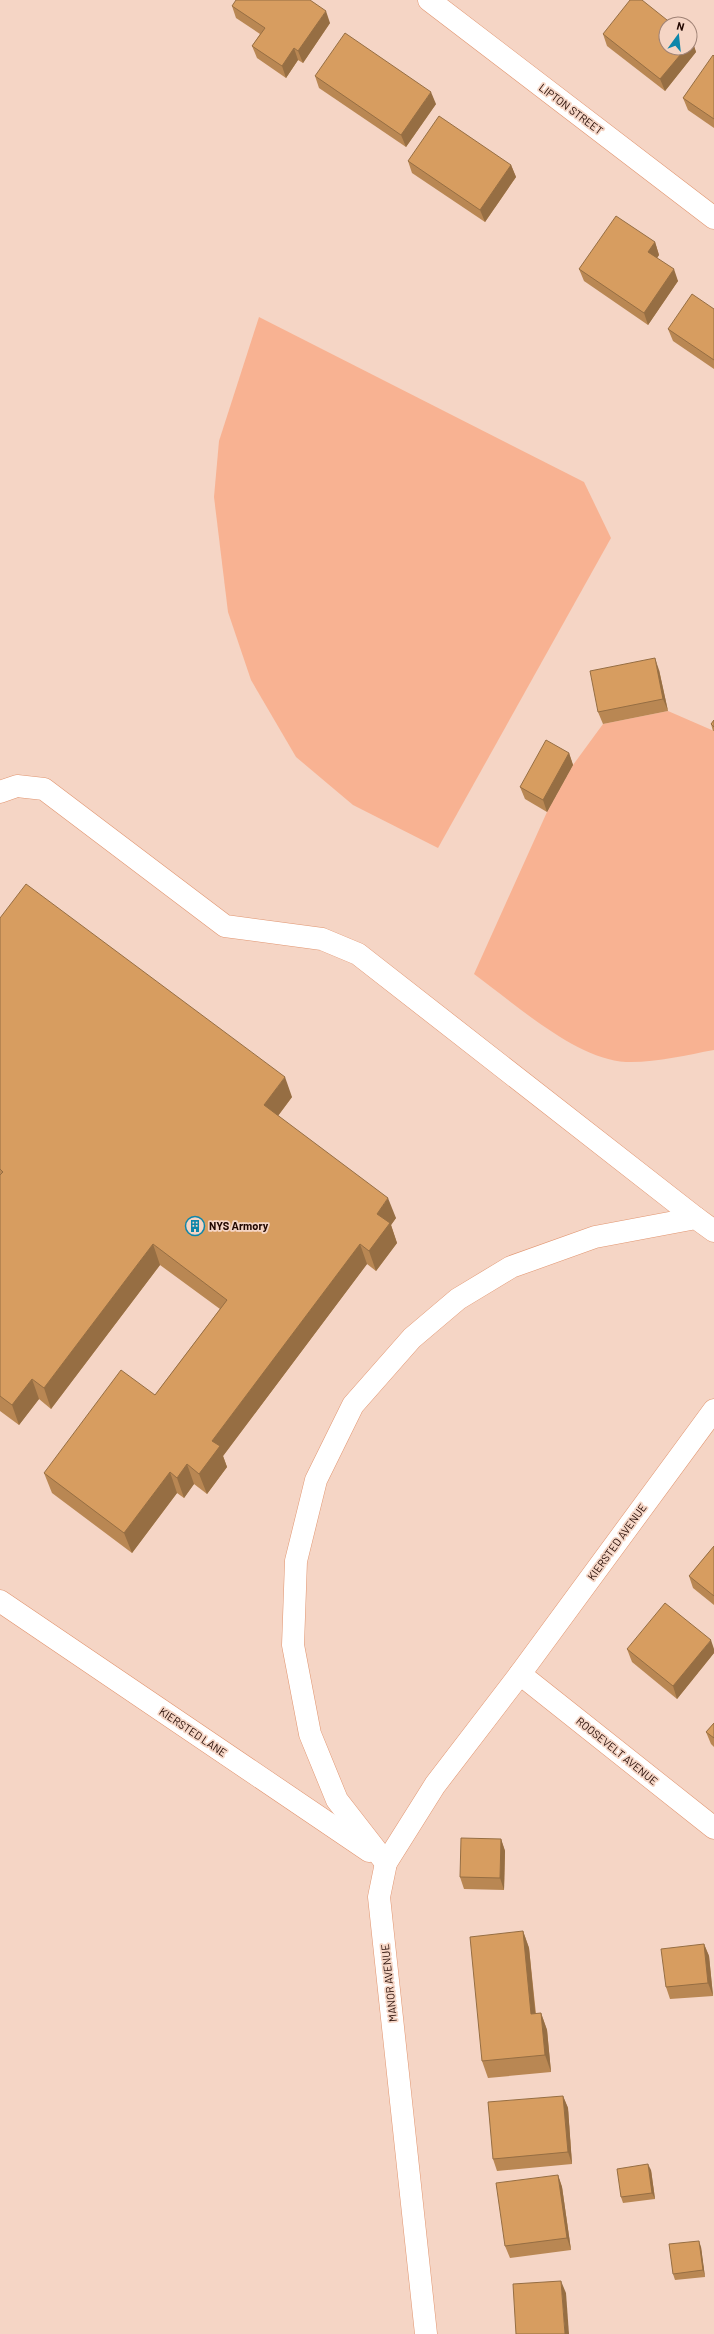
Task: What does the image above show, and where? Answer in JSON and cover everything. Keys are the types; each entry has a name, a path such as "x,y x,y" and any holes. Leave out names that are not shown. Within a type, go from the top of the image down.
{"street":[{"name":"LIPTON STREET","path":"429,0 714,218"},
{"path":"0,792 17,786 44,789 225,926 322,939 358,954 714,1231"},
{"path":"386,1863 337,1800 310,1734 294,1653 296,1561 316,1480 353,1405 412,1338 458,1299 511,1267 595,1237 696,1218"},
{"name":"KIERSTED AVENUE","path":"520,1674 714,1410"},
{"name":"KIERSTED LANE","path":"0,1601 386,1863"},
{"name":"MANOR AVENUE","path":"426,2334 379,1897 386,1863 435,1785 520,1674"},
{"name":"ROOSEVELT AVENUE","path":"520,1674 714,1828"}],"shaded area":[{"path":"259,317 584,482 611,538 438,848 353,805 296,757 251,680 228,612 214,497 219,441"},
{"path":"668,711 714,731 714,1050 659,1060 626,1062 606,1059 586,1051 566,1040 526,1014 474,974 547,812 573,765 603,724"}],"building":[{"path":"236,0 310,0 326,11 298,51 294,48 282,66 252,46 265,28 232,6"},
{"path":"630,0 642,0 662,16 658,16 658,56 679,56 660,79 603,34"},
{"path":"345,33 431,92 401,135 315,76"},
{"path":"713,55 714,56 714,119 683,98"},
{"path":"439,116 511,165 480,210 408,161"},
{"path":"616,216 655,242 648,252 674,269 644,313 579,269"},
{"path":"692,294 714,309 714,360 668,329"},
{"path":"655,658 663,699 598,712 590,671"},
{"path":"714,720 714,727 711,724"},
{"path":"546,740 569,753 543,800 520,787"},
{"name":"NYS Armory","path":"26,884 285,1077 264,1105 388,1198 377,1214 390,1223 369,1251 360,1244 212,1441 220,1446 199,1474 187,1464 177,1478 170,1472 124,1533 44,1473 121,1370 155,1395 227,1300 153,1244 44,1388 32,1379 12,1405 0,1396 0,1175 3,1172 0,1169 0,918"},
{"path":"714,1546 714,1596 689,1576"},
{"path":"665,1603 711,1640 673,1686 627,1649"},
{"path":"714,1723 714,1738 706,1732"},
{"path":"461,1838 501,1839 500,1878 460,1877"},
{"path":"523,1931 531,2014 541,2013 545,2055 482,2061 470,1937"},
{"path":"704,1944 708,1983 666,1987 661,1949"},
{"path":"563,2096 568,2152 493,2159 488,2102"},
{"path":"648,2164 652,2193 621,2197 617,2169"},
{"path":"558,2175 567,2238 505,2246 496,2183"},
{"path":"699,2241 703,2270 673,2274 669,2244"},
{"path":"561,2281 565,2334 516,2334 513,2284"}],"place":[{"name":"NYS Armory","path":"195,1226"}]}
